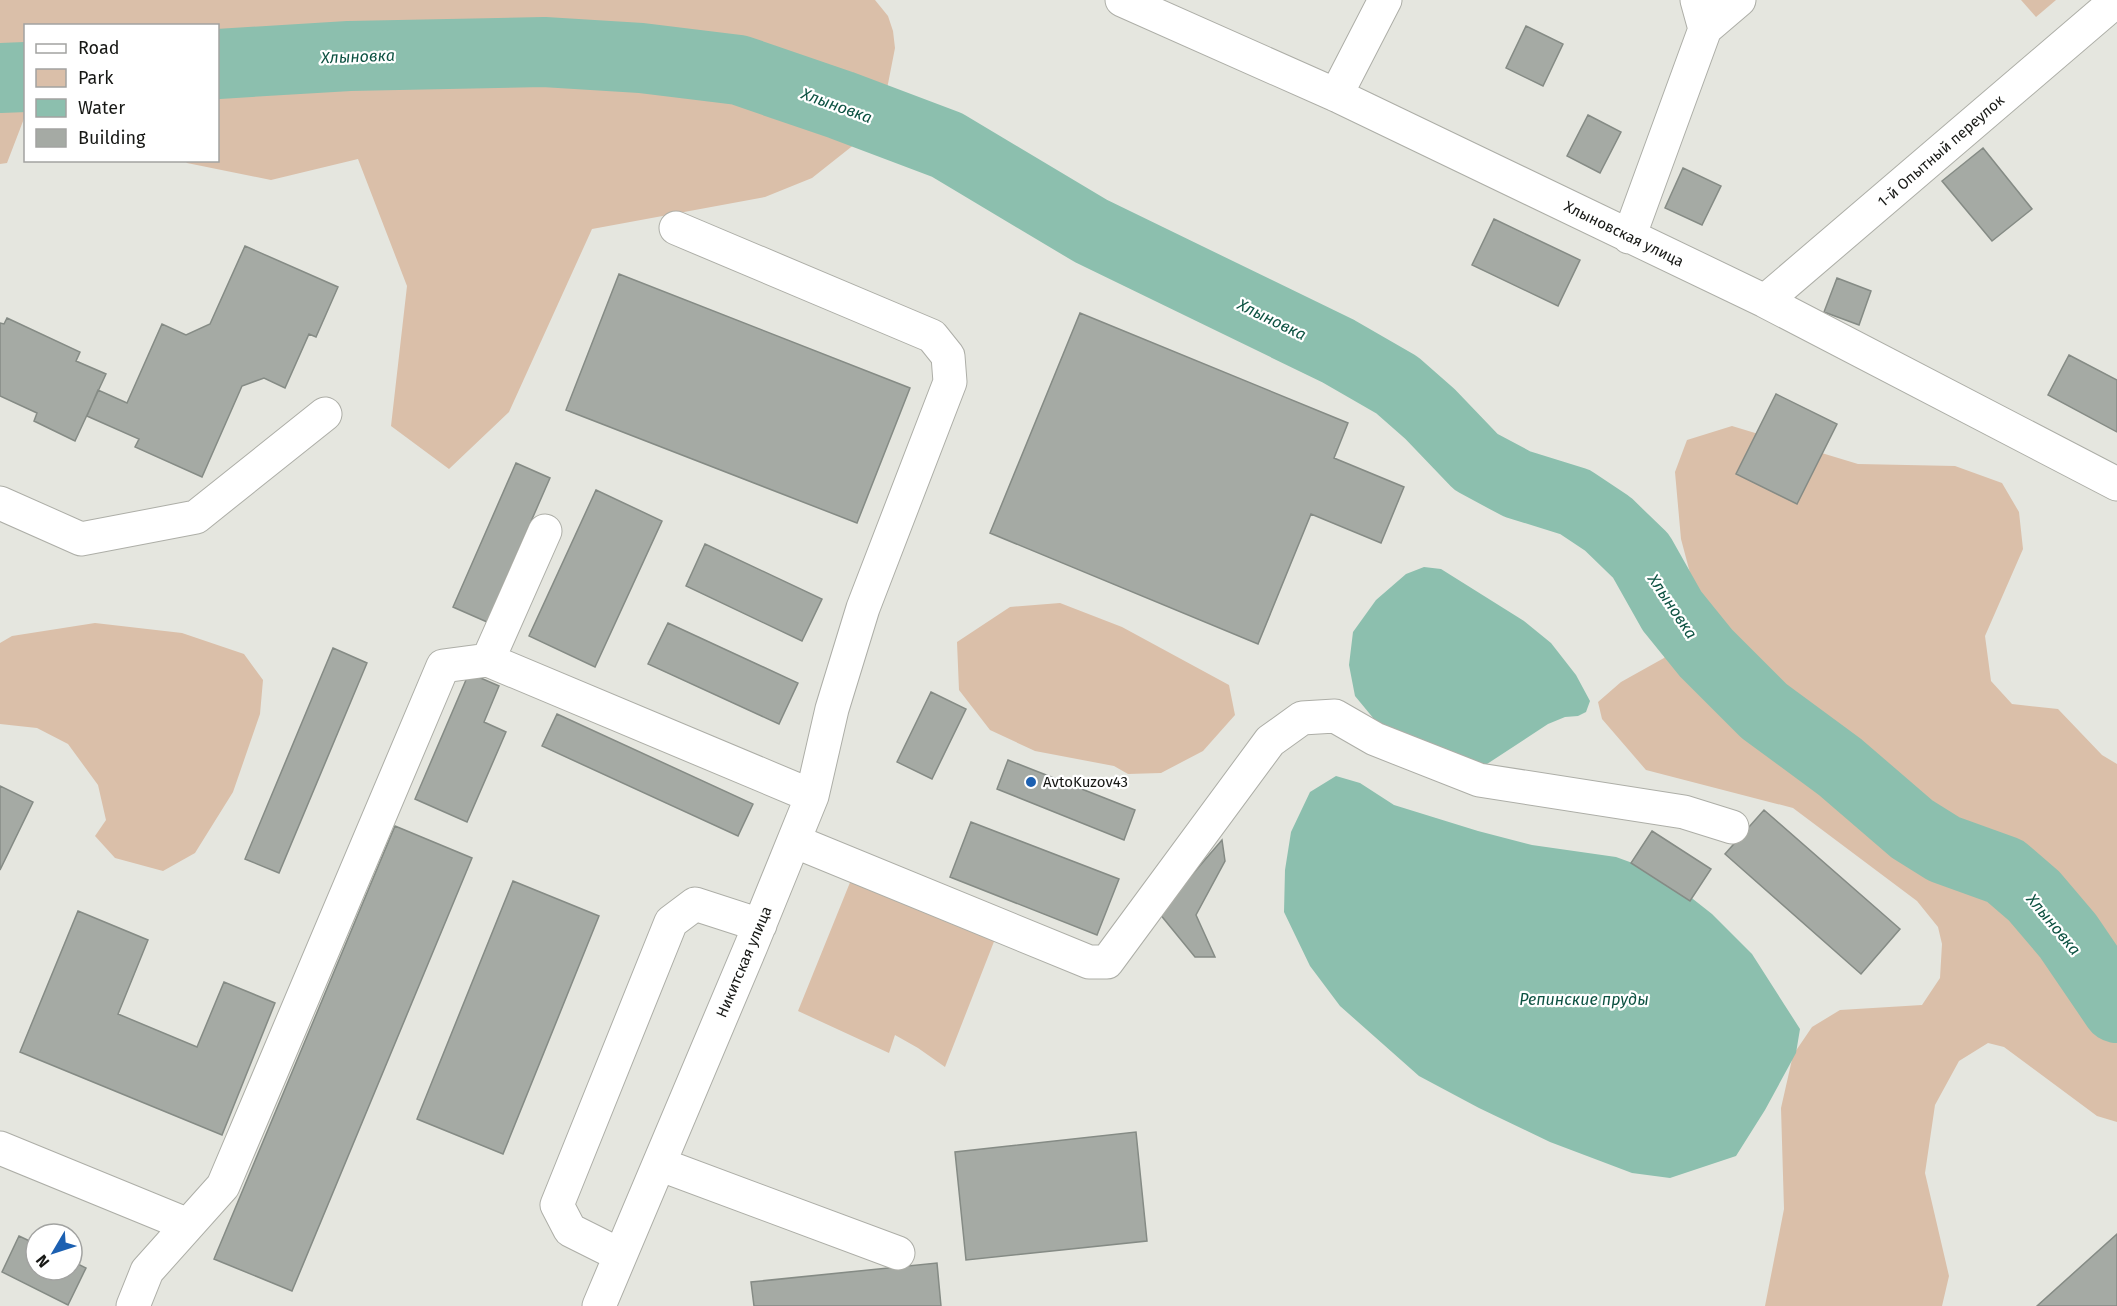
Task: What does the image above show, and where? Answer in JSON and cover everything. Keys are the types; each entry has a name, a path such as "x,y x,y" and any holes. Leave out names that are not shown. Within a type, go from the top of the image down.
{"street":[{"name":"Хлыновская улица","path":"1122,0 1336,95 1765,301 2117,484"},
{"path":"1336,95 1385,0"},
{"path":"1629,237 1701,14 1738,0"},
{"name":"1-й Опытный переулок","path":"1765,301 2116,0"},
{"name":"Никитская улица","path":"599,1306 812,796 832,709 863,609 950,382 948,356 932,336 676,228"},
{"path":"0,503 81,539 196,517 325,414"},
{"path":"488,660 545,531"},
{"path":"133,1306 147,1271 223,1186 443,666 488,660 812,796"},
{"path":"794,841 1089,962 1107,962 1270,741 1302,718 1335,716 1375,739 1479,780 1684,812 1732,827"},
{"path":"620,1255 570,1230 556,1205 671,922 695,904 760,925"},
{"path":"0,1148 188,1225"},
{"path":"659,1164 898,1253"}],"green space":[{"path":"0,0 875,0 888,16 893,31 895,48 886,94 865,136 812,178 765,197 592,229 509,412 449,469 391,426 407,286 358,159 271,180 186,162 219,162 219,24 24,24 24,119 7,163 0,164"},
{"path":"2021,0 2056,0 2036,17"},
{"path":"1732,426 1858,464 1955,466 2002,483 2019,512 2023,549 1985,636 1991,681 2012,704 2058,709 2102,755 2117,764 2117,1122 2097,1116 2004,1047 1988,1043 1959,1061 1935,1105 1925,1173 1949,1276 1942,1306 1765,1306 1784,1209 1781,1108 1793,1055 1812,1027 1840,1010 1922,1005 1940,978 1942,944 1938,927 1917,901 1793,808 1646,770 1602,719 1598,702 1621,682 1664,658 1696,619 1698,603 1681,539 1675,472 1687,440"},
{"path":"1060,603 1122,627 1229,685 1235,715 1203,751 1161,773 1128,774 1114,766 1035,751 990,730 959,690 957,642 1010,607"},
{"path":"95,623 182,633 244,654 263,680 260,714 233,792 195,853 163,871 115,858 95,836 106,820 98,785 68,744 37,728 0,724 0,643 12,636"},
{"path":"851,880 995,939 945,1067 895,1035 889,1053 798,1011"}],"water":[{"path":"1424,567 1441,569 1524,621 1551,643 1576,675 1590,701 1586,712 1548,724 1487,764 1462,767 1412,746 1374,719 1355,696 1349,665 1353,632 1376,600 1406,574"},
{"name":"Репинские пруды","path":"1336,776 1360,783 1394,805 1478,831 1532,845 1616,857 1660,873 1712,914 1752,954 1800,1029 1796,1053 1765,1110 1736,1156 1670,1178 1632,1173 1550,1142 1419,1076 1340,1006 1310,966 1284,912 1285,870 1291,832 1310,792"}],"building":[{"path":"1526,26 1563,44 1543,86 1506,68"},
{"path":"1588,115 1621,132 1600,173 1567,156"},
{"path":"1983,148 2032,209 1992,241 1942,181"},
{"path":"1683,168 1721,186 1702,225 1665,208"},
{"path":"1494,219 1580,260 1558,306 1472,265"},
{"path":"245,246 338,287 316,337 309,334 285,388 264,378 242,386 202,477 135,447 139,439 87,416 98,390 127,403 162,324 186,335 210,324"},
{"path":"619,274 910,388 857,523 566,410"},
{"path":"1837,278 1871,291 1859,325 1824,312"},
{"path":"1080,313 1348,423 1334,458 1404,487 1381,543 1311,514 1258,644 990,533"},
{"path":"7,318 80,352 76,361 106,374 75,441 34,421 37,413 0,396 0,323 4,324"},
{"path":"2069,355 2117,380 2117,432 2048,395"},
{"path":"1776,394 1837,424 1797,504 1736,474"},
{"path":"516,463 550,478 487,622 453,607"},
{"path":"596,490 662,521 595,667 529,636"},
{"path":"705,544 822,599 802,641 686,586"},
{"path":"668,623 798,683 779,724 648,664"},
{"path":"333,648 367,663 279,873 245,859"},
{"path":"469,673 499,686 484,722 506,732 467,822 415,799"},
{"path":"931,692 966,709 932,779 897,762"},
{"path":"557,714 753,804 738,836 542,746"},
{"path":"1008,760 1135,810 1124,840 997,789"},
{"path":"0,786 33,802 0,870"},
{"path":"1764,810 1900,929 1861,974 1725,854"},
{"path":"971,822 1119,879 1097,935 950,877"},
{"path":"395,826 472,858 292,1291 214,1259"},
{"path":"1652,831 1711,869 1690,901 1631,863"},
{"path":"1222,840 1225,861 1196,915 1215,957 1195,957 1159,913"},
{"path":"513,881 599,916 503,1154 417,1119"},
{"path":"78,911 148,940 118,1014 197,1047 224,982 275,1003 222,1135 20,1052"},
{"path":"1136,1132 1147,1241 966,1260 955,1152"},
{"path":"2117,1234 2117,1306 2037,1306"},
{"path":"19,1236 24,1238 24,1282 79,1282 68,1305 2,1272"},
{"path":"937,1263 941,1306 754,1306 751,1282"}],"waterway":[{"name":"Хлыновка","path":"219,64 349,56 544,52 641,58 739,70 947,145 1091,231 1338,351 1397,385 1430,414 1476,462 1517,484 1575,502 1608,524 1641,556 1672,611 1706,653 1764,711 1840,767 1912,829 1944,849 2005,871 2034,896 2068,936 2117,1008"},
{"name":"Хлыновка","path":"0,78 24,77"}],"place":[{"name":"AvtoKuzov43","path":"1031,782"}]}
